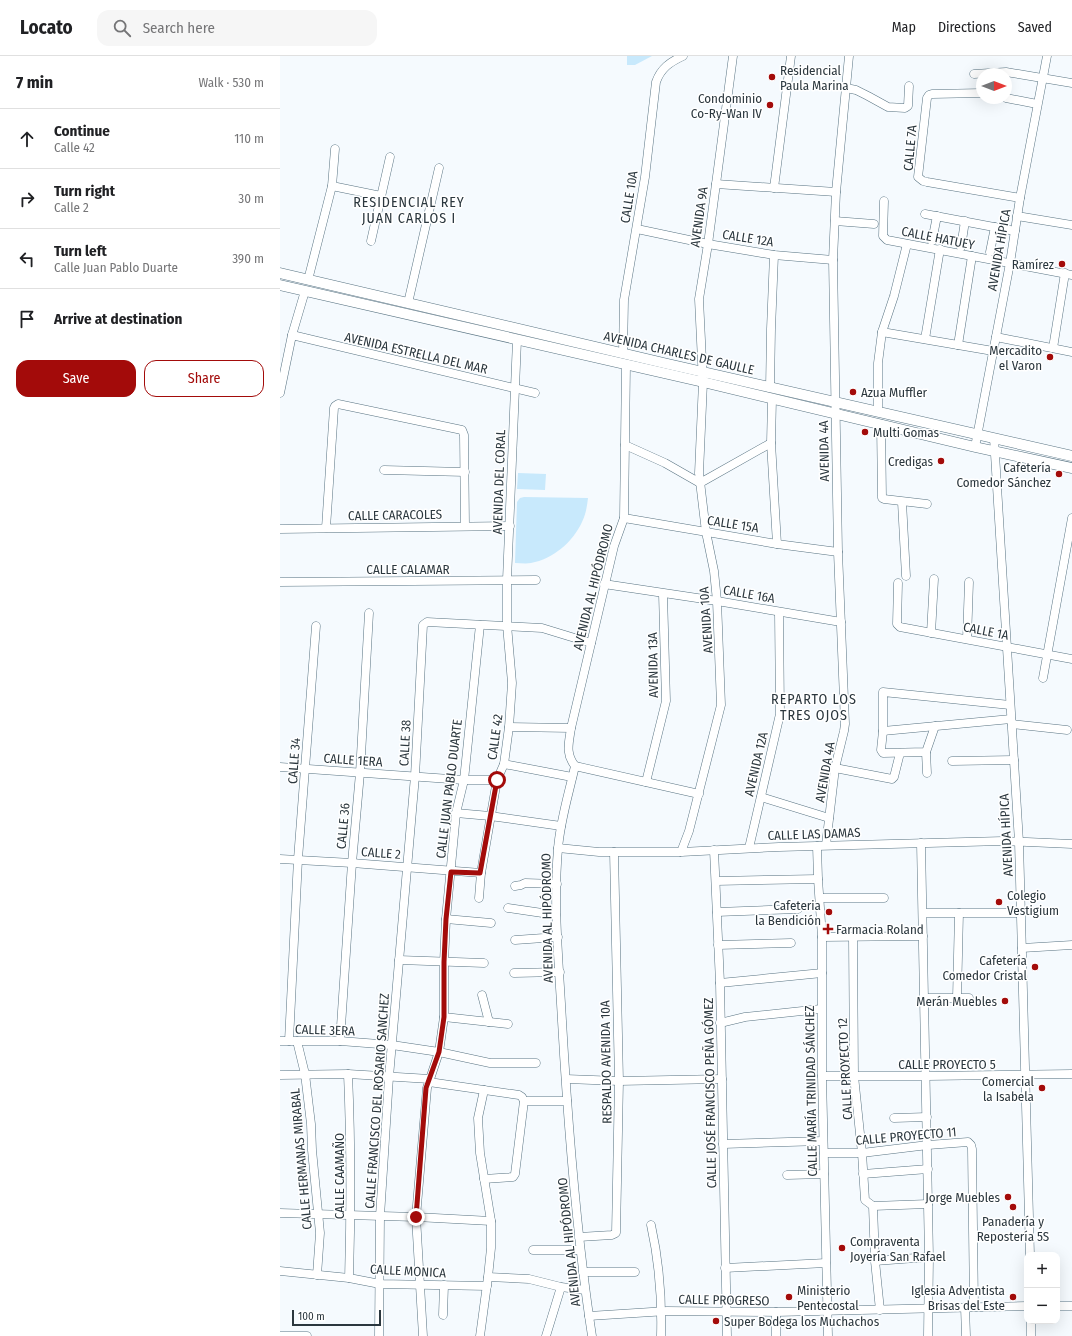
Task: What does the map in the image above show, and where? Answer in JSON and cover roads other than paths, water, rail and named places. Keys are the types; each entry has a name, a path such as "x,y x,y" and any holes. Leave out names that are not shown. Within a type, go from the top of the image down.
{"main road":[{"name":"AVENIDA CHARLES DE GAULLE","path":"280,273 623,354 772,398 835,414 1072,468"},
{"name":"AVENIDA CHARLES DE GAULLE","path":"280,285 626,365 770,388 878,411 1072,456"}],"street":[{"name":"CALLE 10A","path":"623,354 624,300 645,177 656,82 658,76 666,65 683,56"},
{"name":"AVENIDA 9A","path":"703,377 699,299 708,244 733,56"},
{"path":"774,188 791,56"},
{"name":"AVENIDA 4A","path":"826,845 835,768 845,724 838,552 833,260 836,192 849,56"},
{"name":"AVENIDA HÍPICA","path":"975,447 1047,56"},
{"path":"974,74 1006,72 1072,83"},
{"path":"846,88 856,90 888,107 905,108 908,106 909,86"},
{"name":"CALLE 7A","path":"976,93 929,95 926,106 918,177 927,182 1020,198"},
{"path":"1012,99 1037,104"},
{"path":"308,280 332,186 335,149"},
{"path":"371,241 390,156"},
{"path":"408,303 438,168"},
{"path":"716,184 836,192"},
{"path":"332,186 381,196"},
{"name":"CALLE HATUEY","path":"884,201 884,236 887,240 1069,274"},
{"path":"925,214 1015,231"},
{"path":"932,241 937,216"},
{"path":"1017,216 1072,225"},
{"path":"835,221 874,224"},
{"path":"961,247 965,221"},
{"path":"990,252 995,227"},
{"name":"CALLE 12A","path":"636,229 708,244 774,255 833,260"},
{"path":"878,411 878,363 882,332 894,296 907,244"},
{"path":"925,339 940,249"},
{"path":"770,388 774,255"},
{"path":"958,345 972,256"},
{"path":"1053,348 1069,274"},
{"path":"280,391 284,352 292,336 305,291"},
{"path":"882,332 993,351"},
{"name":"AVENIDA ESTRELLA DEL MAR","path":"292,336 535,393"},
{"path":"996,337 1072,352"},
{"name":"AVENIDA DEL CORAL","path":"507,625 507,580 517,340"},
{"name":"AVENIDA AL HIPÓDROMO","path":"592,1336 580,1250 567,1101 556,915 558,848 561,826 575,766 569,759 568,752 571,728 604,584 614,546 624,518 626,365"},
{"name":"AVENIDA 10A","path":"681,852 690,831 721,705 718,600 706,532 699,473 703,377"},
{"path":"772,398 772,443 777,544"},
{"path":"326,528 334,408 338,404 462,430 464,435 465,526"},
{"path":"881,424 882,498 902,502 928,504"},
{"name":"AVENIDA HÍPICA","path":"994,438 1019,842 1030,1252"},
{"path":"625,445 665,463 700,483 772,443"},
{"path":"384,470 465,472"},
{"path":"902,502 906,576"},
{"name":"CALLE 15A","path":"624,518 777,544 838,552"},
{"path":"1043,678 1072,518"},
{"name":"CALLE CARACOLES","path":"280,529 510,526"},
{"path":"931,633 934,579"},
{"name":"CALLE CALAMAR","path":"280,582 536,580"},
{"path":"967,639 969,582"},
{"name":"CALLE 1A","path":"898,583 896,624 900,627 1072,659"},
{"name":"CALLE 16A","path":"604,584 663,594 718,600 841,622"},
{"name":"AVENIDA 13A","path":"646,782 666,701 663,594"},
{"name":"CALLE 36","path":"340,1041 352,863 360,773 369,612"},
{"name":"AVENIDA 12A","path":"749,848 780,714 779,612"},
{"name":"CALLE 38","path":"406,867 415,776 423,625 428,622 480,625"},
{"path":"480,625 507,625 542,628 591,643"},
{"name":"CALLE JUAN PABLO DUARTE","path":"423,1336 416,1217 426,1088 430,1081 439,1052 444,1017 446,919 456,813 464,780 480,625"},
{"name":"CALLE 42","path":"480,898 480,873 497,780 504,764 509,727 512,684 507,625"},
{"name":"CALLE 34","path":"293,1041 298,860 316,626"},
{"path":"926,752 882,752 883,692 1010,705"},
{"path":"883,731 1011,721 1067,730"},
{"path":"927,773 926,752 935,726"},
{"path":"509,727 571,728"},
{"path":"835,768 892,779 894,777 900,753"},
{"path":"952,761 1014,760"},
{"path":"504,764 572,777"},
{"path":"575,766 699,794"},
{"name":"CALLE 1ERA","path":"280,767 464,780 497,780"},
{"path":"761,797 829,818"},
{"path":"456,813 490,816 561,826"},
{"name":"CALLE LAS DAMAS","path":"558,848 599,852 681,852 826,845 1003,841 1072,844"},
{"path":"921,843 928,1145 928,1336"},
{"name":"CALLE MARÍA TRINIDAD SÁNCHEZ","path":"817,846 822,937 822,1076 828,1336"},
{"name":"CALLE JOSÉ FRANCISCO PEÑA GÓMEZ","path":"714,850 720,983 727,1336"},
{"name":"RESPALDO AVENIDA 10A","path":"579,1237 612,1235 616,1233 619,1081 614,852"},
{"name":"CALLE 2","path":"280,859 480,873"},
{"name":"CALLE FRANCISCO DEL ROSARIO SANCHEZ","path":"379,1336 380,1216 389,1077 406,867"},
{"path":"716,881 818,879"},
{"path":"515,886 525,883 557,884"},
{"path":"820,898 884,898"},
{"path":"508,908 556,915"},
{"path":"717,912 798,909"},
{"path":"923,913 1021,913"},
{"path":"956,998 959,913"},
{"path":"446,919 491,923"},
{"path":"515,940 558,936"},
{"path":"822,937 923,936"},
{"name":"CALLE PROYECTO 12","path":"853,937 854,1076 865,1200 873,1206"},
{"path":"718,945 790,943"},
{"path":"1022,948 1072,945"},
{"path":"399,960 484,963"},
{"path":"514,972 560,972"},
{"path":"720,983 822,973"},
{"path":"482,996 489,1022"},
{"path":"925,998 969,998"},
{"path":"720,1023 745,1017 821,1009"},
{"path":"444,1017 508,1024"},
{"name":"CALLE 3ERA","path":"280,1041 340,1041 392,1045 439,1052 490,1063 536,1063"},
{"name":"CALLE HERMANAS MIRABAL","path":"293,1041 305,1074 311,1124 320,1232 317,1275"},
{"path":"280,1075 348,1074 389,1077 430,1081 519,1095 523,1099 567,1101"},
{"name":"CALLE CAAMAÑO","path":"348,1074 351,1140 349,1278"},
{"name":"CALLE PROYECTO 5","path":"822,1076 1072,1074"},
{"path":"566,1079 619,1081 722,1079"},
{"path":"480,1336 488,1282 491,1248 491,1221 480,1153 478,1118 484,1090"},
{"path":"484,1178 513,1177 515,1174 523,1099"},
{"path":"894,1118 927,1117"},
{"path":"723,1144 823,1141"},
{"name":"CALLE PROYECTO 11","path":"824,1153 862,1153 928,1145 968,1142 971,1144 970,1307"},
{"path":"863,1174 928,1169"},
{"path":"787,1175 824,1174"},
{"path":"880,1310 875,1261 873,1206 928,1204"},
{"path":"280,1213 491,1221"},
{"path":"651,1225 655,1244 661,1312 661,1336"},
{"path":"533,1250 580,1250"},
{"path":"875,1261 929,1257"},
{"path":"725,1268 826,1263"},
{"name":"CALLE MONICA","path":"280,1270 349,1278 380,1284 444,1285 529,1279 562,1287 585,1290"},
{"path":"583,1272 635,1272"},
{"path":"443,1315 444,1285"},
{"path":"546,1336 562,1287"},
{"name":"CALLE PROGRESO","path":"589,1316 667,1311 776,1312 1024,1306"},
{"path":"1060,1306 1072,1306"},
{"path":"966,1336 970,1307"},
{"path":"776,1312 776,1336"},
{"path":"1031,1324 1031,1336"},
{"path":"280,1336 307,1336"}],"place":[{"name":"Residencial Paula Marina","path":"772,77"},
{"name":"Condominio Co-Ry-Wan IV","path":"770,105"},
{"name":"Ramírez","path":"1062,264"},
{"name":"Mercadito el Varon","path":"1050,357"},
{"name":"Azua Muffler","path":"853,392"},
{"name":"Multi Gomas","path":"865,432"},
{"name":"Credigas","path":"941,461"},
{"name":"Cafetería Comedor Sánchez","path":"1059,474"},
{"name":"Colegio Vestigium","path":"999,902"},
{"name":"Cafeteria la Bendición","path":"829,912"},
{"name":"Farmacia Roland","path":"828,929"},
{"name":"Cafetería Comedor Cristal","path":"1035,967"},
{"name":"Merán Muebles","path":"1005,1001"},
{"name":"Comercial la Isabela","path":"1042,1088"},
{"name":"Jorge Muebles","path":"1008,1197"},
{"name":"Panadería y Repostería 5S","path":"1013,1207"},
{"name":"Compraventa Joyería San Rafael","path":"842,1248"},
{"name":"Ministerio Pentecostal","path":"789,1297"},
{"name":"Iglesia Adventista Brisas del Este","path":"1013,1297"},
{"name":"Super Bodega los Muchachos","path":"716,1321"}],"district":[{"name":"RESIDENCIAL REY JUAN CARLOS I","path":"409,210"},
{"name":"REPARTO LOS TRES OJOS","path":"814,708"}]}
